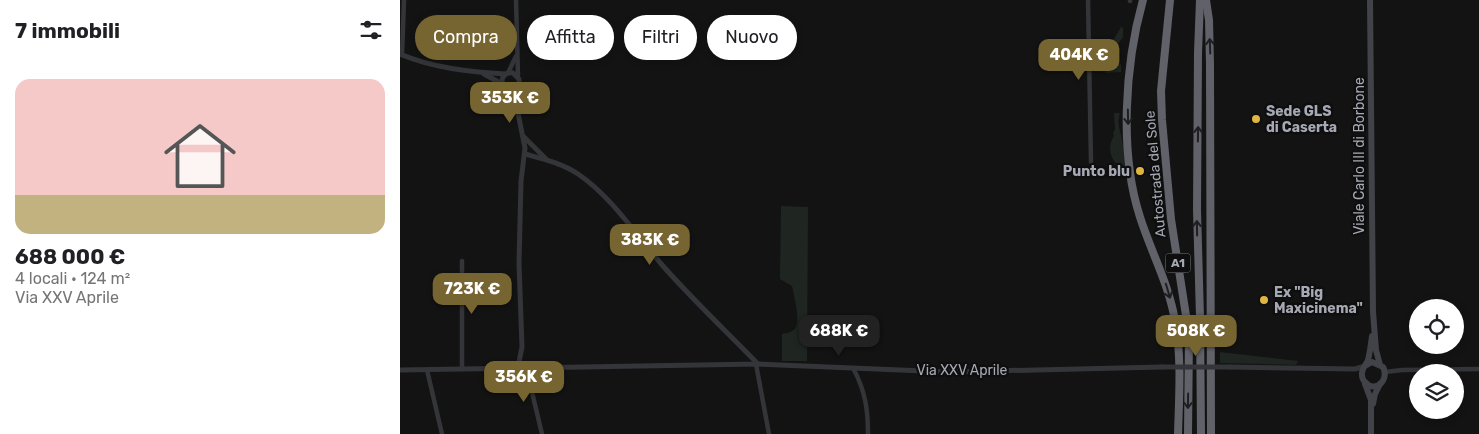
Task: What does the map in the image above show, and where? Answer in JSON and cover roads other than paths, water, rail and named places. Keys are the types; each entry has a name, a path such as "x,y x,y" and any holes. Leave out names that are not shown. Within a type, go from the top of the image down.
{"highway":[{"path":"1143,0 1135,30 1128,83 1130,170 1140,216 1166,284 1175,321 1179,356 1178,434"},
{"name":"Autostrada del Sole","path":"1170,0 1161,91 1162,120 1171,219 1189,335 1188,434"},
{"name":"A1","path":"1200,0 1197,210 1200,317 1200,434"},
{"path":"1206,0 1209,20 1210,65 1211,434"}],"main road":[{"name":"Viale Carlo III di Borbone","path":"1370,0 1373,312 1376,350 1380,365 1385,372 1385,379 1375,394 1371,422"},
{"name":"Viale Carlo III di Borbone","path":"1371,434 1370,395 1362,372 1370,349 1373,312"},
{"path":"1365,366 1372,362 1380,365"},
{"path":"1364,381 1371,386 1380,384"}],"street":[{"path":"404,0 401,54 422,63 482,72 513,73 518,76"},
{"path":"516,0 516,15"},
{"path":"1088,0 1091,162"},
{"path":"517,54 519,82 517,87 517,108"},
{"path":"502,84 502,80 514,60"},
{"path":"482,72 509,90 517,108 523,135 525,154 521,181 519,263 522,347 518,367"},
{"path":"509,90 517,87"},
{"path":"523,135 547,160"},
{"path":"525,154 547,160 576,172 599,191 692,298 757,364 768,434"},
{"path":"462,261 462,369"},
{"name":"Via XXV Aprile","path":"400,370 757,364 948,372 1161,367 1358,369 1365,366"},
{"path":"526,367 542,434"},
{"path":"853,368 865,396 868,434"},
{"name":"Via XXV Aprile","path":"1344,369 1356,372 1364,381"},
{"path":"1385,372 1479,369"},
{"path":"427,370 442,434"}],"place":[{"name":"Sede GLS di Caserta","path":"1256,119"},
{"name":"Punto blu","path":"1140,171"},
{"name":"Ex \"Big Maxicinema\"","path":"1264,300"}]}
